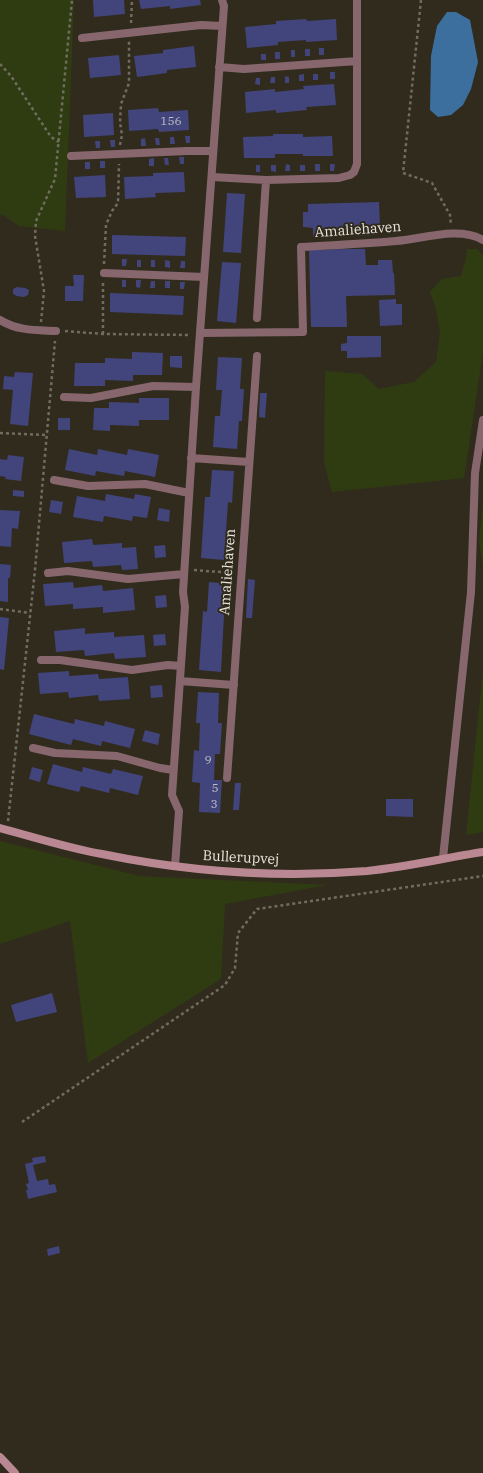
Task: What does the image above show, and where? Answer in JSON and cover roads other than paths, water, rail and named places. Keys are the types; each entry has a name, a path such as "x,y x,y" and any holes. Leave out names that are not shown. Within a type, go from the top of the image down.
{"street":[{"path":"175,866 179,811 172,795 186,607 183,592 191,458 224,6 222,0"},
{"path":"212,178 266,180 339,178 350,175 354,172 357,164 357,0"},
{"path":"82,38 201,25 222,26"},
{"path":"219,67 244,69 357,61"},
{"path":"71,156 187,150 213,151"},
{"path":"257,318 266,180"},
{"name":"Amaliehaven","path":"200,333 303,332 301,247 396,241 451,234 477,236 483,240"},
{"path":"104,273 204,276"},
{"path":"0,320 10,326 56,331"},
{"name":"Amaliehaven","path":"228,778 256,356"},
{"path":"64,397 91,398 153,386 196,387"},
{"path":"444,858 471,592 475,473 483,420"},
{"path":"191,458 249,462"},
{"path":"54,480 88,486 145,484 189,493"},
{"path":"48,573 68,571 128,579 185,572"},
{"path":"41,660 60,660 132,670 181,666"},
{"path":"180,681 234,685"},
{"path":"33,748 55,753 117,756 160,768 174,770"},
{"name":"Bullerupvej","path":"3,829 101,854 175,866 250,873 337,873 368,870 483,852"},
{"path":"0,1457 15,1473"}],"water":[{"path":"447,12 456,12 470,20 478,62 471,89 463,105 451,115 438,117 430,110 431,56 437,26"}]}
